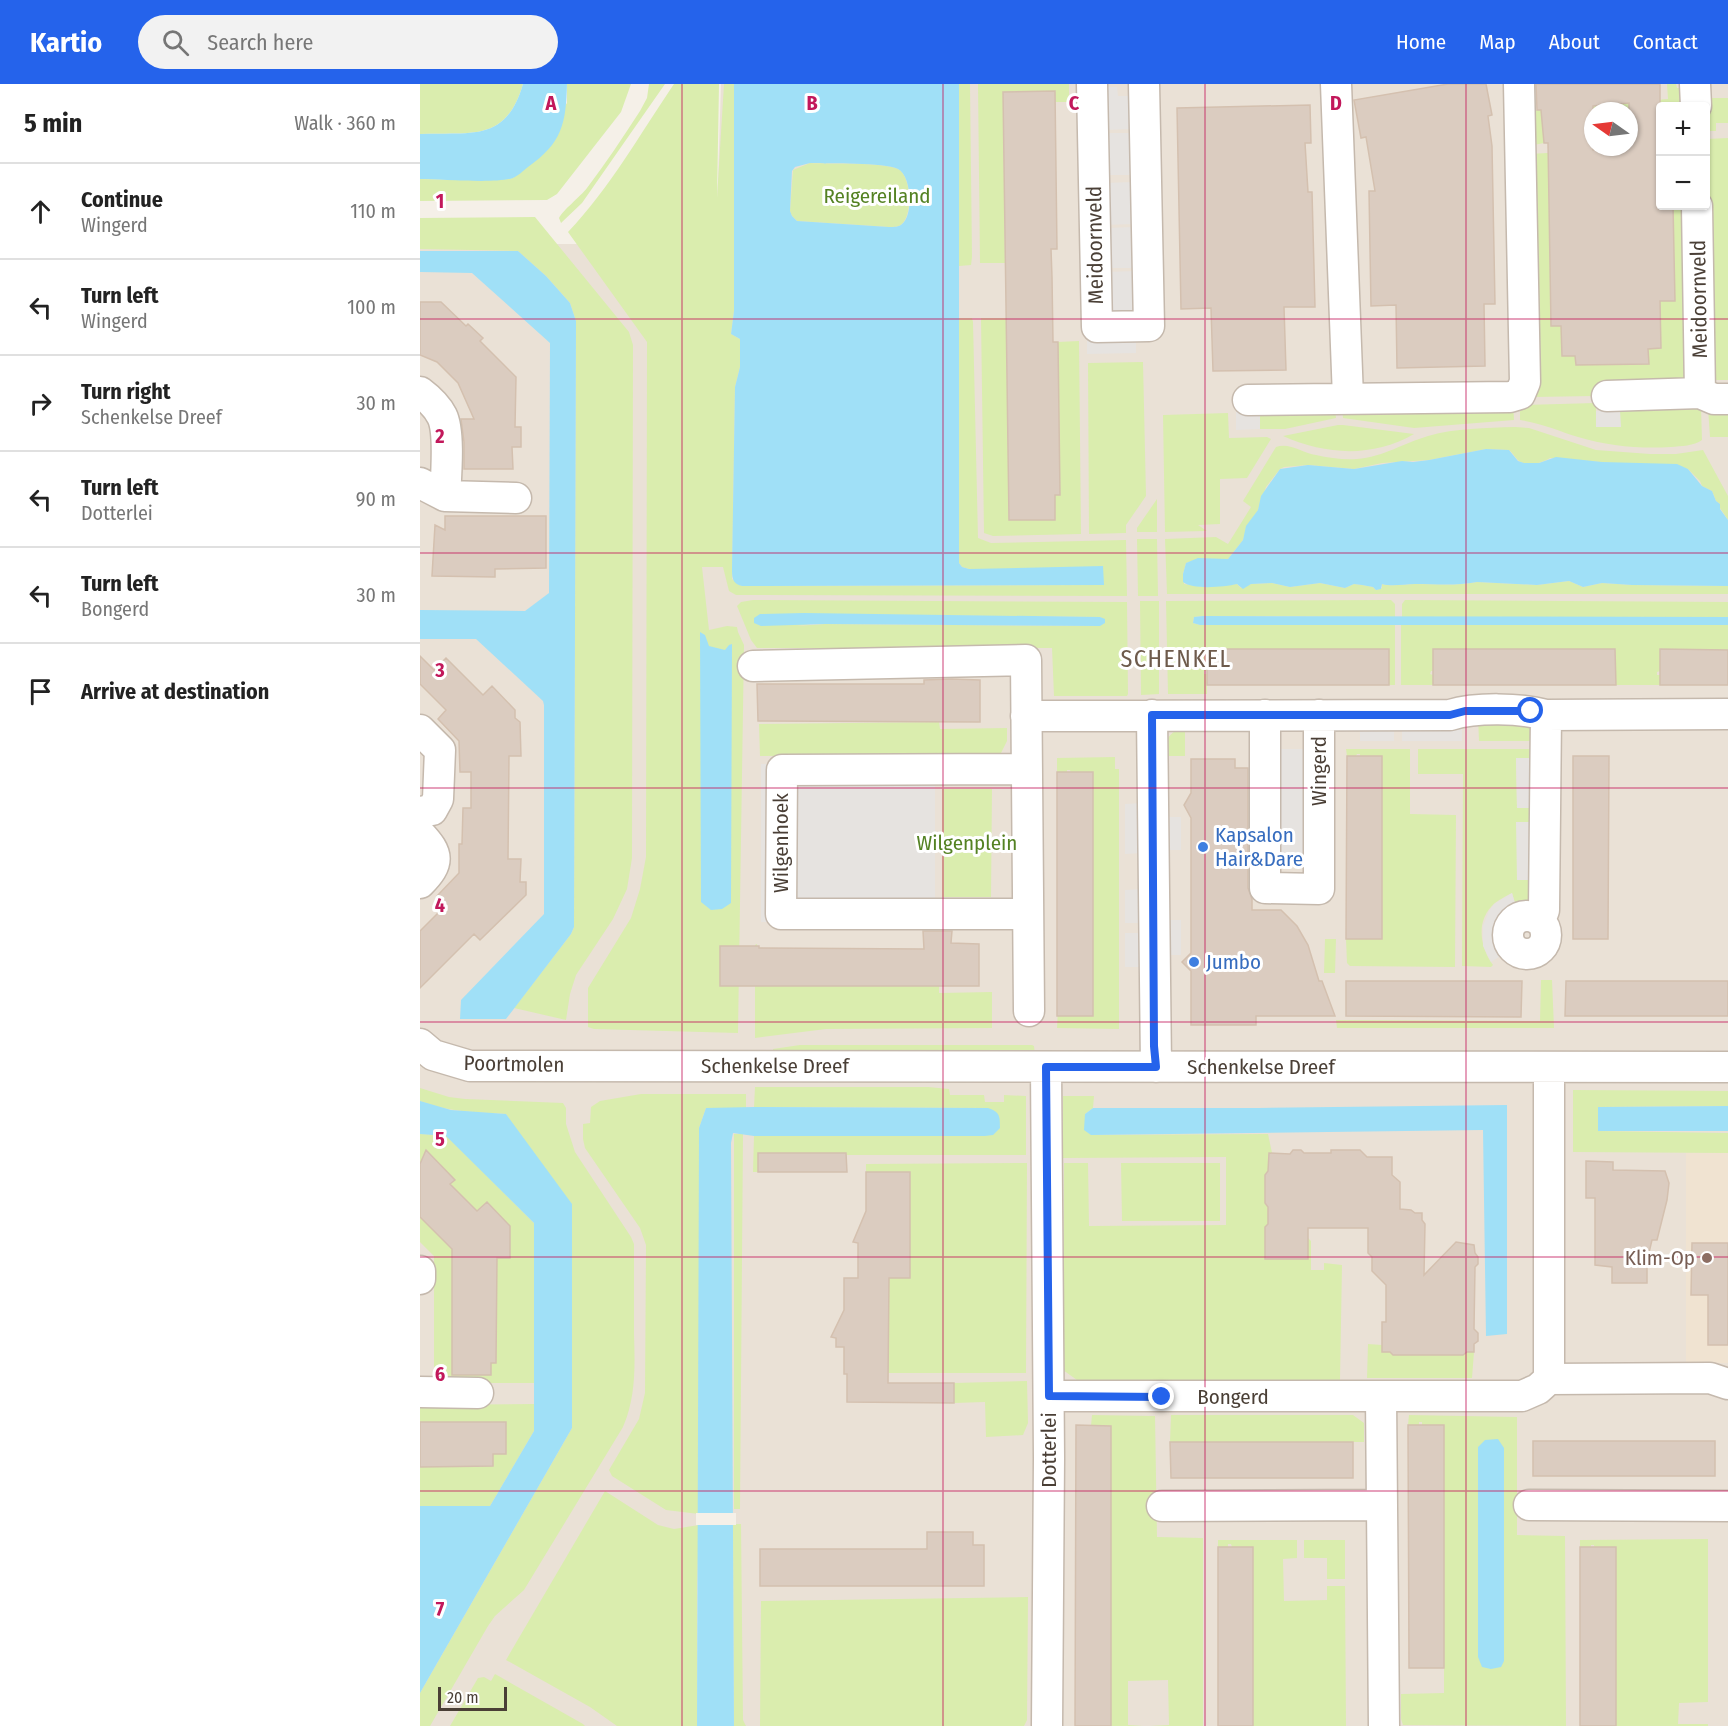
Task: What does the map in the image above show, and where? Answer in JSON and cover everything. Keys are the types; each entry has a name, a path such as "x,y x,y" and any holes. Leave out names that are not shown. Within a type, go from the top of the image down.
{"street":[{"name":"Meidoornveld","path":"1092,84 1097,327 1149,326 1144,84"},
{"path":"1336,84 1348,398"},
{"path":"1248,400 1510,397 1518,395 1524,388 1519,84"},
{"path":"1695,84 1696,102"},
{"name":"Meidoornveld","path":"1607,396 1714,396 1697,210"},
{"path":"420,392 430,400 443,417 446,443 433,489 516,498"},
{"path":"753,666 1026,660 1029,1011"},
{"name":"Wingerd","path":"1152,715 1450,715 1465,711 1531,711 1546,715 1728,714"},
{"path":"1026,716 1152,715 1156,1067"},
{"name":"Wingerd","path":"1265,715 1265,888 1319,889 1319,715"},
{"path":"1540,921 1544,910 1546,715"},
{"path":"420,730 437,746 440,756 437,804 432,810 420,812"},
{"name":"Wilgenhoek","path":"1027,769 782,770 781,914 1029,914"},
{"path":"420,834 431,846 436,857 432,870 420,883"},
{"name":"Poortmolen","path":"420,1044 433,1055 470,1066 577,1065"},
{"name":"Schenkelse Dreef","path":"577,1065 1728,1066"},
{"name":"Dotterlei","path":"1046,1067 1049,1396 1047,1726"},
{"path":"1549,1067 1550,1379 1710,1378 1728,1384"},
{"path":"420,1271 420,1279"},
{"name":"Bongerd","path":"1049,1396 1522,1396 1538,1389 1550,1379"},
{"path":"420,1392 478,1393"},
{"path":"1381,1397 1384,1726"},
{"path":"1162,1506 1382,1505"},
{"path":"1529,1505 1728,1506"}],"shaded area":[{"path":"721,84 1728,84 1728,1726 420,1726 420,244 716,244"},
{"path":"1100,87 1117,87 1118,96 1133,96 1134,129 1101,130"},
{"path":"1101,133 1134,133 1135,175 1102,175"},
{"path":"1135,182 1135,224 1103,225 1102,183"},
{"path":"1136,227 1136,268 1104,268 1103,228"},
{"path":"1136,271 1137,312 1104,312 1104,272"},
{"path":"1087,336 1136,336 1136,353 1087,354"},
{"path":"1620,410 1621,427 1596,427 1596,411"},
{"path":"1236,412 1260,412 1260,429 1236,430"},
{"path":"1360,723 1394,723 1394,741 1360,741"},
{"path":"1402,723 1462,723 1462,741 1402,741"},
{"path":"1271,749 1306,749 1306,862 1271,862"},
{"path":"1516,758 1534,758 1534,808 1517,808"},
{"name":"Wilgenplein","path":"761,764 935,765 935,922 761,922"},
{"path":"1142,803 1142,853 1125,854 1125,804"},
{"path":"1163,817 1181,817 1181,850 1164,850"},
{"path":"1516,822 1534,822 1534,880 1517,880"},
{"path":"1143,889 1143,923 1125,923 1125,890"},
{"path":"1512,893 1517,910 1505,917 1499,932 1505,953 1491,962 1483,946 1483,926 1494,904"},
{"path":"1164,920 1181,920 1181,955 1164,955"},
{"path":"1125,933 1143,933 1142,967 1125,967"},
{"name":"Klim-Op","path":"1686,1153 1728,1153 1728,1363 1686,1363"}],"green space":[{"path":"420,84 523,84 516,103 507,116 496,125 471,133 420,134"},
{"path":"567,84 631,84 621,112 557,194 547,200 420,201 420,179 513,178 567,103"},
{"path":"649,84 665,84 582,203 561,223 559,218 561,215 587,188 640,111 647,98"},
{"path":"674,84 719,84 717,198 724,84 734,84 734,311 731,334 740,339 740,367 735,387 732,579 742,586 1104,585 969,569 962,567 959,563 959,318 972,318 973,322 978,538 991,543 1126,540 1127,596 736,595 729,591 723,567 702,567 709,630 727,626 737,627 744,645 738,1033 588,1027 588,988 631,918 640,889 646,857 647,342 568,232 611,179"},
{"path":"959,84 970,84 972,257 971,265 959,266"},
{"path":"978,84 1069,84 1069,102 1055,102 1054,91 1003,92 1005,263 980,263"},
{"path":"1534,84 1536,110 1584,106 1584,116 1543,135 1544,143 1529,146"},
{"path":"1667,84 1676,84 1677,88 1686,88 1686,102 1656,102 1656,125 1645,122 1638,117 1638,102 1632,102 1668,99"},
{"path":"1705,84 1710,84 1711,98 1728,98 1728,123 1716,123 1716,131 1710,131 1710,102 1705,102"},
{"path":"1728,138 1728,380 1712,380 1710,139"},
{"path":"1656,141 1656,148 1641,149 1675,301 1673,210 1690,210 1693,388 1602,381 1595,388 1595,396 1533,397 1529,154 1584,151 1584,156 1638,156 1638,143","holes":["1660,328 1661,348 1648,349 1649,363 1576,365 1575,356 1562,356 1561,333"]},
{"name":"Reigereiland","path":"810,163 869,164 898,169 906,179 908,186 909,204 906,219 896,227 797,221 790,211 793,170"},
{"path":"535,217 629,332 633,345 632,858 627,889 613,919 576,975 566,1020 514,1008 574,927 576,321 570,303 546,276 518,251 420,249 420,218"},
{"path":"981,318 1006,318 1009,520 1055,519 1055,495 1060,494 1058,342 1079,341 1081,534 993,536 984,533"},
{"path":"1143,362 1146,496 1126,525 1126,533 1089,534 1088,363"},
{"path":"1513,403 1514,420 1414,428 1343,418 1342,406"},
{"path":"1596,403 1596,427 1620,427 1620,410 1701,407 1702,440 1691,445 1671,447 1624,446 1589,440 1520,420 1520,405"},
{"path":"1335,406 1336,418 1285,429 1260,429 1260,412"},
{"path":"1728,407 1728,437 1710,437 1708,408"},
{"path":"1228,413 1229,438 1267,437 1271,439 1247,478 1220,479 1220,524 1198,525 1207,531 1165,532 1163,415"},
{"path":"1338,425 1414,434 1382,447 1349,451 1316,447 1283,436"},
{"path":"1529,428 1596,450 1676,454 1703,450 1728,496 1728,520 1712,491 1702,486 1688,469 1550,458 1539,463 1527,464 1519,461 1509,450 1486,449 1429,460 1382,463 1354,469 1308,465 1284,467 1266,487 1258,510 1243,540 1228,559 1201,559 1186,563 1183,574 1184,584 1204,587 1237,584 1241,588 1251,584 1272,583 1290,587 1320,583 1345,588 1354,584 1373,587 1376,590 1382,588 1382,584 1477,582 1537,585 1569,581 1583,587 1602,583 1728,586 1728,594 1167,594 1165,539 1216,537 1228,544 1251,507 1243,501 1276,447 1291,447 1331,458 1357,459 1376,456 1439,433"},
{"path":"1157,499 1157,532 1137,532 1137,528"},
{"path":"1137,539 1157,539 1158,596 1138,596"},
{"path":"753,600 1127,602 1128,694 1127,696 1054,696 1052,648 757,648 751,640 737,606 741,602","holes":["875,615 1100,617 1105,620 1099,626 825,624 796,626"]},
{"path":"1391,600 1395,604 1395,617 1203,616 1194,617 1193,623 1200,625 1395,625 1395,685 1389,685 1389,649 1207,649 1207,671 1204,671 1204,674 1207,674 1207,694 1168,694 1166,601"},
{"path":"1405,600 1728,602 1728,617 1402,617 1402,604"},
{"path":"1140,601 1159,601 1159,694 1141,695"},
{"path":"1401,625 1728,625 1728,650 1660,650 1660,671 1657,675 1660,675 1660,685 1616,685 1615,649 1434,649 1433,671 1430,674 1433,675 1433,685 1401,685"},
{"path":"1478,716 1522,718 1533,728 1534,741 1479,741"},
{"path":"939,722 940,729 1007,728 1007,741 1001,753 993,755 760,756 759,724"},
{"path":"1185,727 1185,756 1164,756 1168,737"},
{"path":"1346,749 1410,749 1410,814 1456,815 1455,967 1350,966 1347,963 1346,939 1382,938 1382,756 1357,754 1347,756"},
{"path":"1418,749 1534,749 1534,758 1516,758 1517,808 1534,808 1534,822 1517,822 1517,880 1534,880 1530,898 1522,908 1517,910 1512,893 1495,903 1484,917 1483,942 1493,965 1491,967 1462,966 1463,774 1418,774"},
{"path":"1115,757 1115,769 1119,769 1119,1029 1057,1028 1071,773 1067,770 1067,773 1057,773 1057,758"},
{"name":"Wilgenplein","path":"942,789 992,789 991,897 942,897"},
{"path":"1325,939 1336,939 1335,973 1324,973"},
{"path":"757,944 758,986 939,986 939,993 992,992 992,1028 826,1029 755,1038 755,945"},
{"path":"1541,980 1552,980 1554,1028 1337,1028 1336,1020 1540,1021"},
{"path":"800,1045 1032,1045 1035,1055 774,1056 773,1049"},
{"path":"755,1087 928,1087 949,1089 950,1095 984,1095 985,1102 1004,1102 1004,1095 1026,1096 1026,1155 758,1153 758,1172 753,1172 754,1136 993,1135 988,1108 754,1107"},
{"path":"420,1088 449,1097 465,1099 563,1103 566,1108 566,1124 575,1152 634,1244 634,1381 623,1427 524,1590 495,1616 488,1626 430,1726 420,1726 420,1693 572,1428 572,1218 506,1114 462,1111 430,1105 420,1101"},
{"path":"1573,1090 1728,1091 1728,1106 1598,1107 1598,1131 1728,1133 1728,1153 1573,1152"},
{"path":"641,1094 746,1094 746,1108 706,1108 699,1128 699,1514 666,1510 612,1476 609,1470 639,1419 645,1393 646,1245 640,1228 585,1148 583,1124 590,1123 591,1107 600,1101"},
{"path":"1063,1096 1094,1096 1093,1108 1085,1114 1091,1135 1268,1134 1272,1153 1268,1157 1270,1170 1265,1175 1265,1203 1270,1208 1270,1222 1265,1227 1265,1255 1269,1259 1304,1259 1308,1255 1308,1238 1311,1241 1311,1270 1324,1270 1324,1263 1342,1265 1340,1380 1077,1380 1063,1370 1064,1163 1088,1163 1089,1226 1226,1225 1226,1157 1063,1158"},
{"path":"420,1134 446,1135 534,1223 534,1383 434,1383 434,1256 420,1242 420,1200 455,1235 452,1269 453,1375 491,1375 491,1363 496,1363 497,1258 487,1202 477,1211 450,1184 454,1180 420,1163"},
{"path":"734,1134 743,1134 740,1509 734,1509"},
{"path":"1027,1163 1026,1373 888,1373 889,1278 910,1277 910,1172 866,1172 866,1164"},
{"path":"1121,1163 1220,1163 1220,1221 1122,1221"},
{"path":"1368,1344 1382,1345 1393,1355 1401,1355 1410,1351 1414,1355 1452,1351 1456,1355 1463,1355 1467,1352 1474,1352 1472,1378 1367,1378"},
{"path":"1027,1381 1028,1423 1023,1435 986,1437 985,1402 954,1403 954,1383"},
{"path":"534,1404 534,1431 490,1506 420,1506 420,1467 493,1466 493,1454 506,1454 506,1423 420,1422 420,1405"},
{"path":"1092,1415 1155,1416 1157,1537 1203,1538 1203,1726 1150,1726 1169,1725 1168,1680 1128,1681 1128,1725 1143,1726 1111,1726 1111,1426 1091,1426"},
{"path":"1171,1415 1353,1415 1364,1423 1364,1442 1170,1442"},
{"path":"1409,1415 1517,1417 1517,1535 1565,1536 1566,1726 1403,1725 1401,1694 1444,1693 1444,1425 1422,1425 1422,1422 1419,1422 1419,1425 1408,1425"},
{"path":"605,1491 658,1525 674,1529 699,1525 697,1726 617,1726 590,1707 506,1660"},
{"path":"733,1524 741,1524 743,1720 746,1726 734,1726"},
{"path":"1708,1539 1708,1702 1679,1703 1678,1724 1708,1724 1708,1726 1616,1726 1594,1545 1580,1547 1580,1540"},
{"path":"1218,1540 1297,1540 1297,1558 1283,1559 1284,1601 1327,1600 1327,1586 1345,1586 1346,1726 1253,1726 1253,1547 1232,1547 1228,1544 1228,1547 1218,1547"},
{"path":"1304,1540 1345,1540 1345,1579 1327,1579 1327,1558 1304,1558"},
{"path":"1028,1597 1027,1720 1024,1726 760,1726 761,1601"},
{"path":"495,1674 585,1726 450,1726 478,1678 484,1677 491,1681"}],"water":[{"path":"523,84 567,84 563,122 560,132 548,150 517,176 505,180 420,179 420,134 471,133 496,125 507,116 516,103"},
{"path":"734,84 959,84 959,563 962,567 969,569 1103,566 1104,585 742,586 736,584 732,568 735,387 740,367 740,339 731,334 734,311","holes":["810,163 869,164 898,169 906,179 908,186 909,204 906,219 899,226 891,227 797,221 790,211 792,171 795,167"]},
{"path":"420,251 518,251 546,276 570,303 576,321 574,927 506,1019 460,1019 461,1000 544,914 544,705 543,701 476,639 420,639 420,610 525,611 549,593 550,343 472,273 420,272"},
{"path":"1486,449 1509,450 1518,461 1524,463 1539,463 1556,457 1602,462 1677,464 1688,469 1702,486 1712,491 1728,520 1728,586 1602,583 1583,587 1569,581 1537,585 1477,582 1382,584 1381,589 1376,590 1373,587 1354,584 1345,588 1320,583 1290,587 1272,583 1251,584 1243,589 1237,584 1201,587 1183,582 1186,563 1198,558 1228,559 1243,540 1246,526 1258,510 1261,496 1280,469 1308,465 1354,469 1402,461 1429,460"},
{"path":"760,614 1100,617 1105,619 1105,623 1100,626 825,624 761,626 754,623 754,618"},
{"path":"1194,617 1728,617 1728,625 1200,625 1193,623"},
{"path":"700,632 705,635 709,646 725,650 732,644 731,903 722,909 711,910 701,902"},
{"path":"420,1101 451,1110 506,1114 572,1204 572,1428 420,1693 420,1506 490,1506 534,1431 534,1223 446,1136 420,1134"},
{"path":"1507,1105 1507,1334 1486,1336 1483,1130 1091,1135 1084,1130 1085,1114 1093,1108"},
{"path":"1728,1106 1728,1131 1598,1131 1598,1107"},
{"path":"706,1108 988,1108 998,1115 1000,1128 993,1135 985,1136 754,1136 733,1133 731,1143 734,1726 697,1726 699,1128"},
{"path":"1498,1439 1504,1448 1504,1661 1501,1667 1491,1669 1482,1667 1478,1657 1478,1447 1485,1440"}],"pier":[{"path":"696,1513 736,1513 736,1525 696,1525"}],"building":[{"path":"1448,84 1486,84 1492,115 1488,116 1492,146 1495,304 1484,304 1485,366 1397,368 1396,305 1371,306 1369,191 1375,191 1366,137 1361,138 1354,100"},
{"path":"1536,84 1660,84 1660,102 1656,102 1656,210 1673,210 1675,301 1660,301 1661,348 1648,349 1649,364 1576,365 1575,356 1562,356 1561,326 1551,326 1548,143 1544,143 1541,110 1537,110"},
{"path":"1055,91 1057,249 1051,249 1053,342 1058,342 1060,495 1055,495 1055,520 1009,520 1003,92"},
{"path":"1310,105 1311,143 1305,143 1308,192 1312,192 1315,307 1284,307 1286,370 1213,371 1211,308 1181,309 1177,108"},
{"path":"420,302 441,302 466,326 468,324 483,338 480,341 516,377 515,427 521,427 521,447 512,447 513,469 464,469 461,419 474,419 458,383 437,362 420,355"},
{"path":"445,516 546,516 546,568 495,569 495,577 432,576 435,525 445,530"},
{"path":"1207,649 1389,649 1389,685 1207,685"},
{"path":"1433,649 1615,649 1616,685 1433,685"},
{"path":"1660,649 1728,650 1728,685 1660,685"},
{"path":"420,656 434,670 446,658 483,695 492,686 515,710 515,718 520,722 521,756 509,756 508,859 521,859 520,882 526,882 526,895 480,940 474,934 420,988 420,931 446,905 437,896 459,873 463,808 471,808 471,772 460,772 459,741 438,719 446,710 420,684"},
{"path":"924,680 980,680 980,722 758,721 757,684 924,684"},
{"path":"1347,756 1382,756 1382,939 1346,939"},
{"path":"1573,756 1609,756 1608,939 1573,939"},
{"path":"1191,759 1235,759 1235,768 1248,768 1248,888 1252,899 1252,910 1281,910 1297,926 1308,945 1319,981 1322,981 1335,1016 1256,1016 1256,1025 1191,1025 1191,971 1182,962 1191,953 1191,818 1184,805 1191,793"},
{"path":"1057,772 1093,772 1093,1016 1057,1016"},
{"path":"923,931 952,931 951,943 979,944 979,986 720,986 720,946 924,949"},
{"path":"1346,981 1522,981 1521,1017 1346,1016"},
{"path":"1566,981 1728,981 1728,1016 1565,1016"},
{"path":"426,1150 455,1180 450,1184 477,1211 487,1202 510,1226 510,1258 497,1258 496,1363 491,1363 491,1375 452,1375 452,1249 420,1217 420,1164"},
{"path":"1293,1150 1301,1150 1304,1153 1331,1153 1331,1150 1360,1150 1367,1157 1392,1157 1392,1175 1400,1182 1400,1209 1422,1213 1422,1220 1425,1224 1424,1275 1456,1242 1474,1245 1478,1264 1475,1267 1474,1329 1478,1333 1478,1341 1474,1344 1474,1352 1467,1352 1463,1355 1393,1355 1390,1352 1382,1352 1382,1322 1386,1322 1386,1285 1372,1271 1372,1257 1368,1253 1368,1228 1308,1228 1308,1259 1265,1259 1265,1227 1268,1224 1268,1207 1265,1203 1265,1175 1268,1171 1269,1153 1290,1154"},
{"path":"758,1153 846,1153 847,1172 758,1172"},
{"path":"1586,1161 1613,1162 1613,1170 1665,1171 1669,1183 1667,1200 1657,1240 1652,1240 1647,1261 1647,1283 1612,1283 1612,1267 1595,1265 1595,1198 1586,1198"},
{"path":"866,1172 910,1172 910,1278 889,1278 888,1383 954,1383 954,1403 847,1402 844,1347 836,1347 836,1338 831,1337 844,1310 844,1278 858,1278 858,1243 853,1242 866,1211"},
{"path":"1692,1243 1728,1243 1728,1345 1708,1345 1708,1295 1691,1295"},
{"path":"420,1422 506,1422 506,1454 493,1454 493,1466 420,1467"},
{"path":"1076,1425 1111,1426 1111,1726 1075,1726"},
{"path":"1408,1425 1444,1425 1444,1668 1409,1668"},
{"path":"1533,1441 1715,1441 1715,1476 1533,1476"},
{"path":"1170,1442 1353,1442 1353,1478 1171,1478"},
{"path":"927,1532 973,1532 973,1545 984,1545 984,1586 760,1586 760,1549 927,1549"},
{"path":"1218,1547 1253,1547 1253,1726 1218,1726"},
{"path":"1580,1547 1616,1547 1616,1726 1580,1726"}],"place":[{"name":"Kapsalon Hair&Dare","path":"1203,847"},
{"name":"Jumbo","path":"1194,962"},
{"name":"Klim-Op","path":"1707,1258"}],"district":[{"name":"SCHENKEL","path":"1176,659"}],"route":[{"path":"1162,1397 1049,1396 1046,1067 1156,1067 1152,715 1450,715 1465,711 1531,711"}]}
